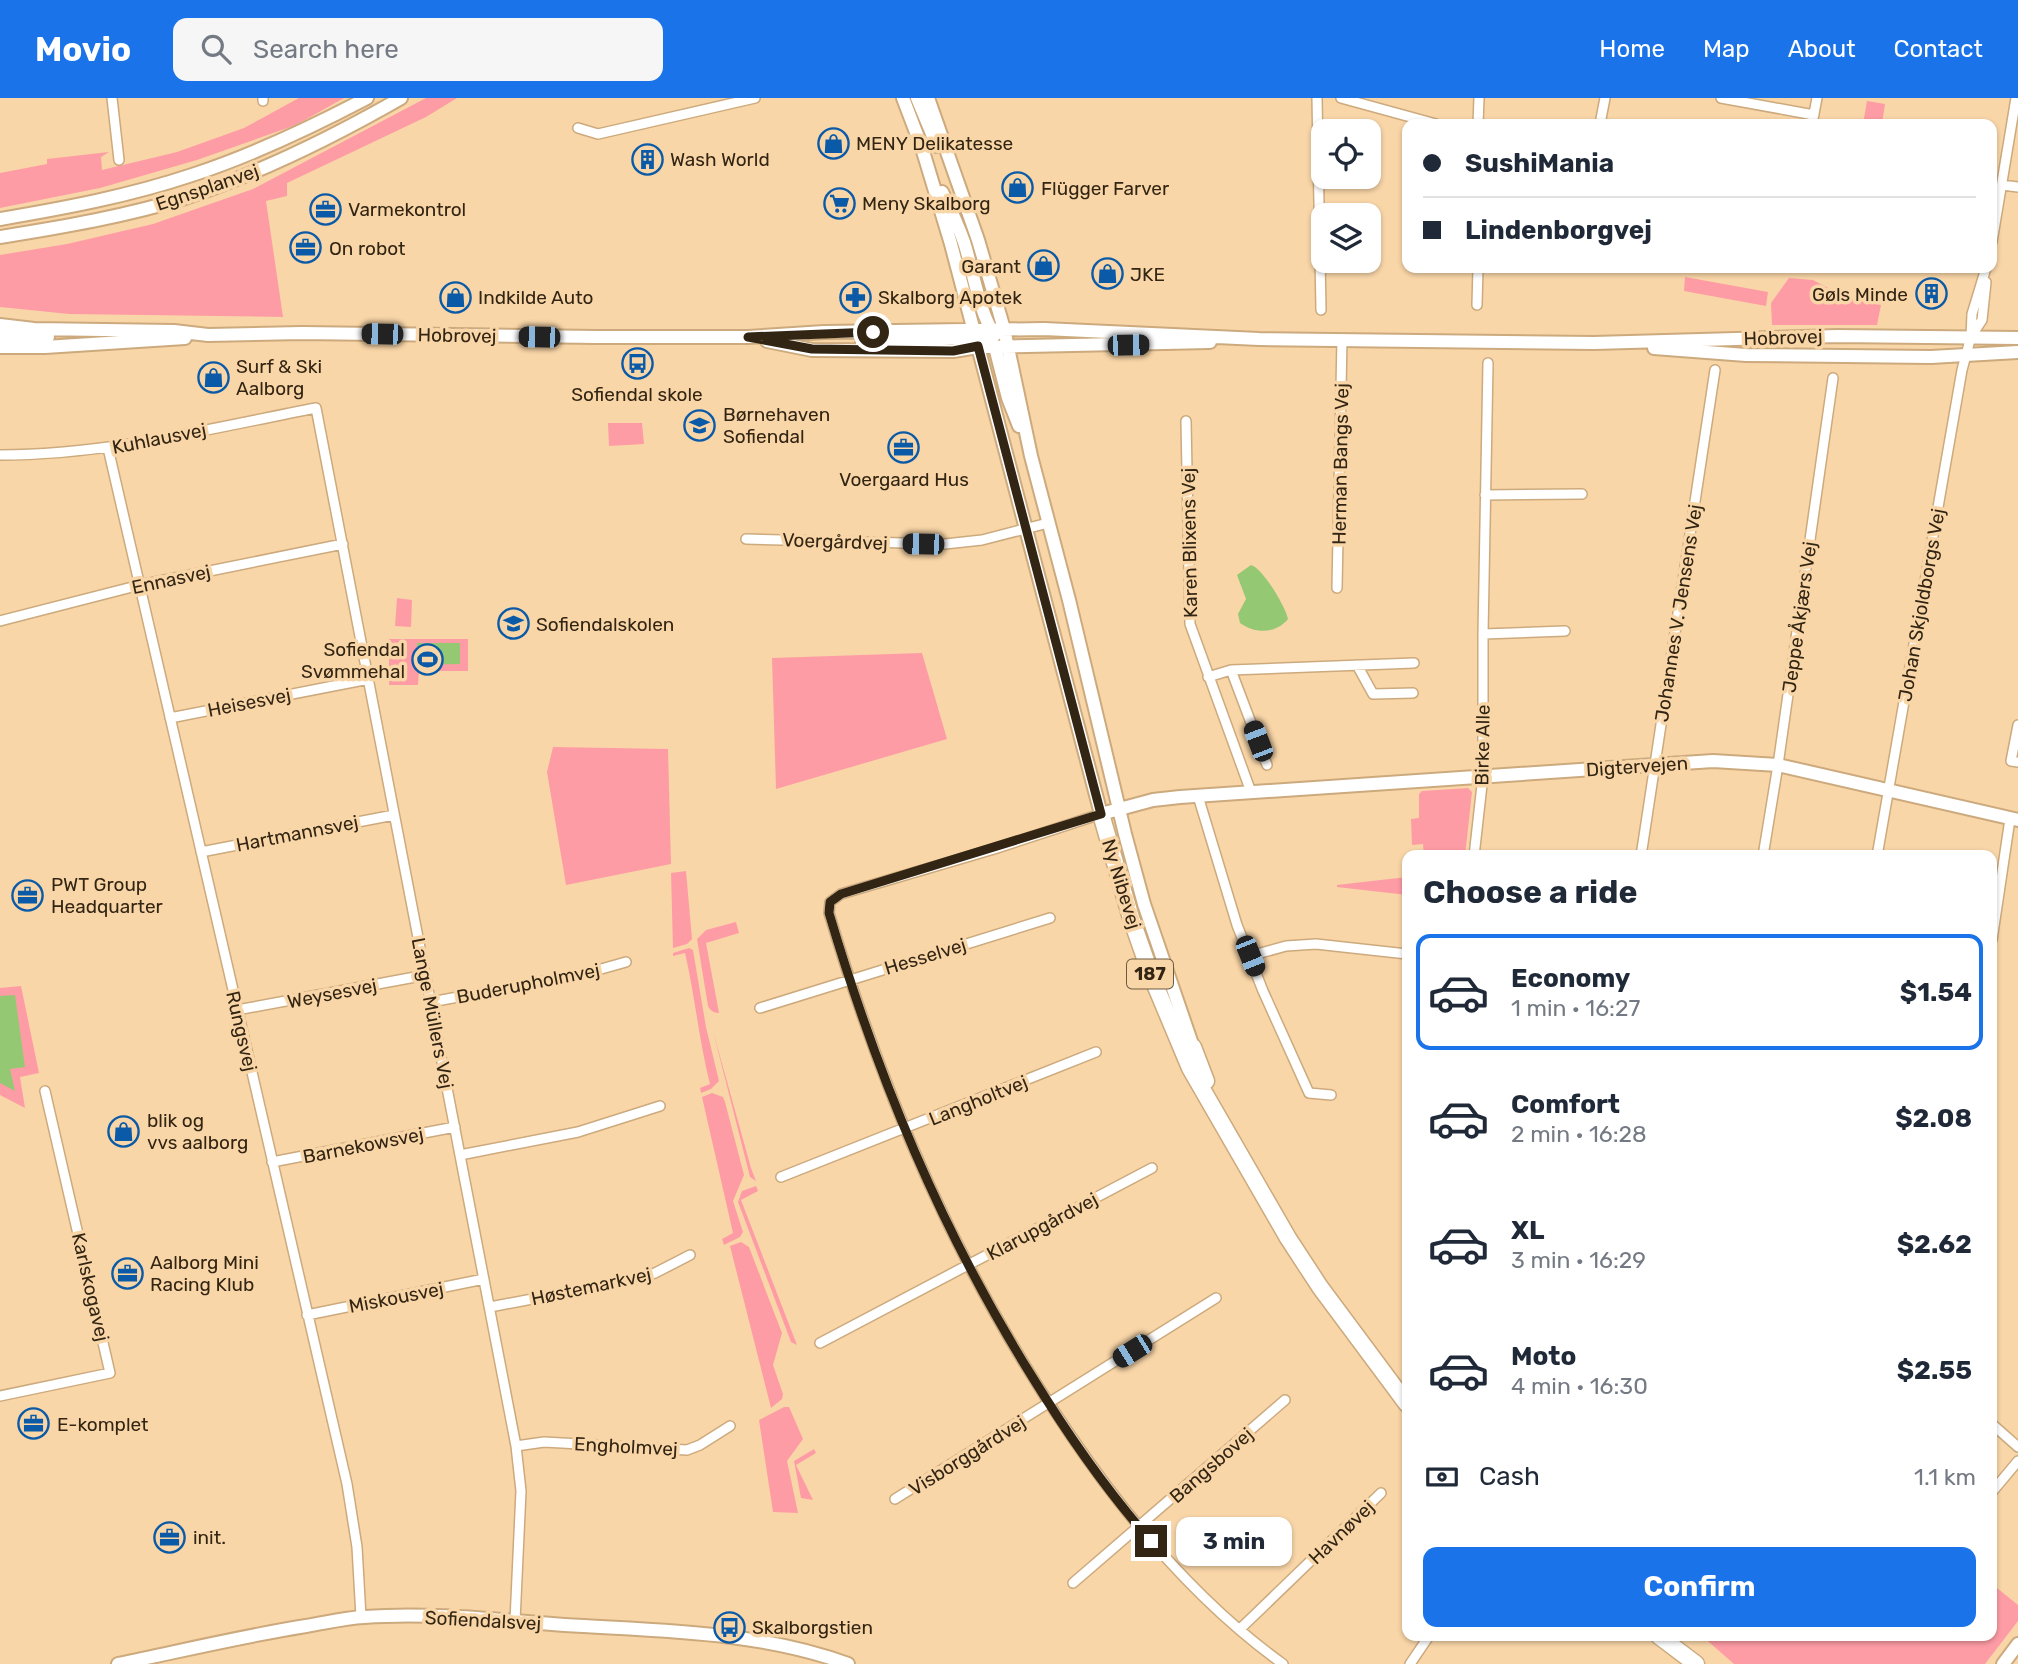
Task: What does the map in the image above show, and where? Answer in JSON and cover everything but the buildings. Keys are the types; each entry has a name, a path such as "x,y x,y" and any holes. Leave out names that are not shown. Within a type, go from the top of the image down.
{"highway":[{"name":"Ny Nibevej","path":"1101,814 1131,918 1161,1004 1189,1068 1261,1195 1307,1268 1402,1397"},
{"name":"Ny Nibevej","path":"1193,1047 1223,1126"},
{"path":"1666,1641 1696,1664"}],"main road":[{"name":"Egnsplanvej","path":"0,219 108,199 190,176 293,136 368,98"},
{"name":"Egnsplanvej","path":"0,237 65,227 187,197 263,168 348,128 401,98"},
{"name":"187","path":"903,98 992,338"},
{"path":"917,98 934,141 960,190"},
{"name":"187","path":"928,98 978,240 992,338"},
{"name":"Hobrovej","path":"0,325 34,329 174,331 208,335 748,337 824,332 1184,344 1259,338"},
{"path":"0,337 174,331"},
{"name":"Hobrovej","path":"748,337 812,349 953,351 992,338 1057,337 1114,331 1259,338 1594,343 1837,335 2018,338"},
{"name":"Hobrovej","path":"0,347 174,340 208,335"},
{"name":"Ny Nibevej","path":"992,338 1031,456 1144,904 1193,1047"},
{"name":"Ny Nibevej","path":"992,338 1026,528 1101,814"},
{"name":"Hobrovej","path":"1594,343 1746,355 1931,357 2018,352"},
{"name":"Digtervejen","path":"1101,814 1153,800 1198,796 1655,764 1737,761 1778,765 2014,820"},
{"name":"Sofiendalsvej","path":"118,1664 271,1632 361,1617 398,1615 690,1634 772,1643 848,1664"},
{"path":"2003,1664 2018,1644"}],"street":[{"path":"112,98 119,160"},
{"path":"578,128 598,134 755,98"},
{"path":"1317,98 1321,310"},
{"path":"1341,98 1418,119"},
{"path":"1478,119 1479,98"},
{"path":"1601,119 1605,98"},
{"path":"1721,98 1813,119 1817,98"},
{"path":"1997,214 2016,98"},
{"path":"2002,185 2018,187"},
{"path":"1478,273 1478,305"},
{"path":"1967,354 1971,337 1982,320 1987,273"},
{"name":"Herman Bangs Vej","path":"1337,588 1342,340"},
{"name":"Johan Skjoldborgs Vej","path":"1878,850 1967,354"},
{"name":"Birke Alle","path":"1475,850 1483,776 1488,363"},
{"name":"Johannes V. Jensens Vej","path":"1642,850 1715,370"},
{"name":"Jeppe Åkjærs Vej","path":"1764,850 1833,378"},
{"name":"Kuhlausvej","path":"0,455 59,454 108,448 316,408"},
{"name":"Lange Müllers Vej","path":"316,408 516,1446 522,1491 515,1621"},
{"name":"Karen Blixens Vej","path":"1186,421 1190,624 1251,792"},
{"name":"Rungsvej","path":"108,448 347,1484 357,1547 361,1617"},
{"path":"1485,495 1582,494"},
{"name":"Voergårdvej","path":"747,539 946,544 982,540 1048,523"},
{"name":"Ennasvej","path":"0,621 140,585 343,544"},
{"path":"1483,634 1565,631"},
{"path":"1208,677 1231,670 1414,663"},
{"path":"1357,665 1373,694 1413,694"},
{"path":"1231,670 1267,765"},
{"name":"Heisesvej","path":"170,718 369,679"},
{"path":"2018,725 2011,761 2018,762"},
{"path":"1198,796 1237,925 1309,1093 1331,1095"},
{"name":"Hartmannsvej","path":"201,852 394,814"},
{"path":"1101,814 841,894 830,902 829,913 849,980 903,1129 967,1265 1012,1345 1092,1466 1139,1527 1176,1569 1240,1629 1283,1664"},
{"path":"1997,913 2014,820"},
{"name":"Hesselvej","path":"760,1008 1050,918"},
{"path":"1250,956 1286,946 1316,944 1402,953"},
{"name":"Buderupholmvej","path":"431,1002 587,973 626,962"},
{"name":"Weysesvej","path":"237,1010 426,975"},
{"name":"Langholtvej","path":"781,1177 1096,1052"},
{"name":"Karlskogavej","path":"0,1396 110,1373 45,1091"},
{"path":"460,1155 578,1132 660,1106"},
{"name":"Barnekowsvej","path":"271,1162 455,1128"},
{"name":"Klarupgårdvej","path":"820,1343 1152,1168"},
{"name":"Høstemarkvej","path":"490,1307 637,1279 690,1255"},
{"name":"Miskousvej","path":"307,1315 484,1279"},
{"name":"Visborggårdvej","path":"895,1499 1216,1298"},
{"name":"Bangsbovej","path":"1073,1583 1285,1400"},
{"name":"Engholmvej","path":"516,1446 544,1442 687,1450 730,1426"},
{"path":"1997,1428 2018,1447"},
{"path":"1997,1486 2018,1461"},
{"name":"Havnøvej","path":"1240,1629 1381,1493"},
{"path":"1410,1664 1426,1641"}],"shaded area":[{"path":"299,98 344,98 296,125 197,160 100,188 0,208 0,173 47,164 47,159 109,152 101,157 102,170 177,152 244,128"},
{"path":"426,98 457,98 426,117 287,183 287,196 266,201 283,317 69,314 0,307 0,255 67,244 153,224 253,189"},
{"path":"1867,101 1885,104 1883,119 1864,119"},
{"path":"1685,277 1768,292 1766,306 1684,291"},
{"path":"1789,278 1813,280 1845,297 1881,305 1877,325 1772,325 1771,303"},
{"path":"608,423 642,423 644,444 609,446"},
{"path":"1251,565 1262,573 1286,614 1288,619 1278,628 1259,631 1240,623 1238,614 1246,599 1237,575"},
{"path":"397,598 412,600 411,627 395,626"},
{"name":"Sofiendal Svømmehal","path":"389,639 468,639 468,671 419,671 418,685 389,685 389,672 386,667 389,666 389,658 386,658 386,653 389,653"},
{"path":"417,643 460,643 460,664 417,665"},
{"path":"922,653 947,739 776,789 772,658"},
{"path":"553,747 668,749 671,864 566,885 547,772"},
{"path":"1468,788 1472,792 1466,850 1424,850 1423,844 1412,845 1411,819 1419,818 1419,794 1422,791"},
{"path":"686,871 692,939 687,944 673,948 671,873"},
{"path":"1402,878 1402,894 1337,887"},
{"path":"736,922 739,933 706,943 719,1013 708,1006 697,939 706,930"},
{"path":"689,948 693,950 706,1027 719,1081 711,1089 701,1093 700,1088 710,1084 685,953 673,956 673,953"},
{"path":"21,986 39,1073 20,1077 25,1108 0,1095 0,988"},
{"path":"15,995 25,1067 10,1069 15,1091 0,1083 0,996"},
{"path":"713,1031 751,1168 756,1181 750,1177"},
{"path":"712,1093 723,1097 725,1102 744,1175 733,1201 743,1232 740,1237 724,1245 722,1239 733,1233 702,1097"},
{"path":"756,1186 758,1191 741,1200 797,1345 791,1342 738,1202 742,1191"},
{"path":"741,1242 749,1247 782,1333 773,1365 783,1394 782,1399 771,1408 730,1246"},
{"path":"789,1407 803,1439 787,1461 798,1513 773,1512 759,1420"},
{"path":"814,1449 816,1453 796,1465 813,1500 801,1498 794,1461"},
{"path":"1997,1588 2018,1605 2018,1621 1985,1664 1734,1664 1708,1641 1997,1641"}],"place":[{"name":"MENY Delikatesse","path":"833,143"},
{"name":"Wash World","path":"647,159"},
{"name":"Flügger Farver","path":"1018,188"},
{"name":"Meny Skalborg","path":"839,203"},
{"name":"Varmekontrol","path":"325,209"},
{"name":"On robot","path":"306,248"},
{"name":"Garant","path":"1044,266"},
{"name":"JKE","path":"1107,274"},
{"name":"Gøls Minde","path":"1931,294"},
{"name":"Indkilde Auto","path":"455,297"},
{"name":"Skalborg Apotek","path":"855,297"},
{"name":"Sofiendal skole","path":"637,363"},
{"name":"Surf & Ski Aalborg","path":"213,377"},
{"name":"Børnehaven Sofiendal","path":"700,425"},
{"name":"Voergaard Hus","path":"904,448"},
{"name":"Sofiendalskolen","path":"513,624"},
{"name":"Sofiendal Svømmehal","path":"428,660"},
{"name":"PWT Group Headquarter","path":"28,895"},
{"name":"blik og vvs aalborg","path":"124,1131"},
{"name":"Aalborg Mini Racing Klub","path":"127,1273"},
{"name":"E-komplet","path":"34,1424"},
{"name":"init.","path":"170,1537"},
{"name":"Skalborgstien","path":"729,1627"}],"route":[{"path":"873,332 748,337 812,349 953,351 978,346 1101,814 841,894 830,902 829,913 873,1051 896,1110 919,1167 967,1265 1049,1404 1092,1466 1151,1541"}]}
